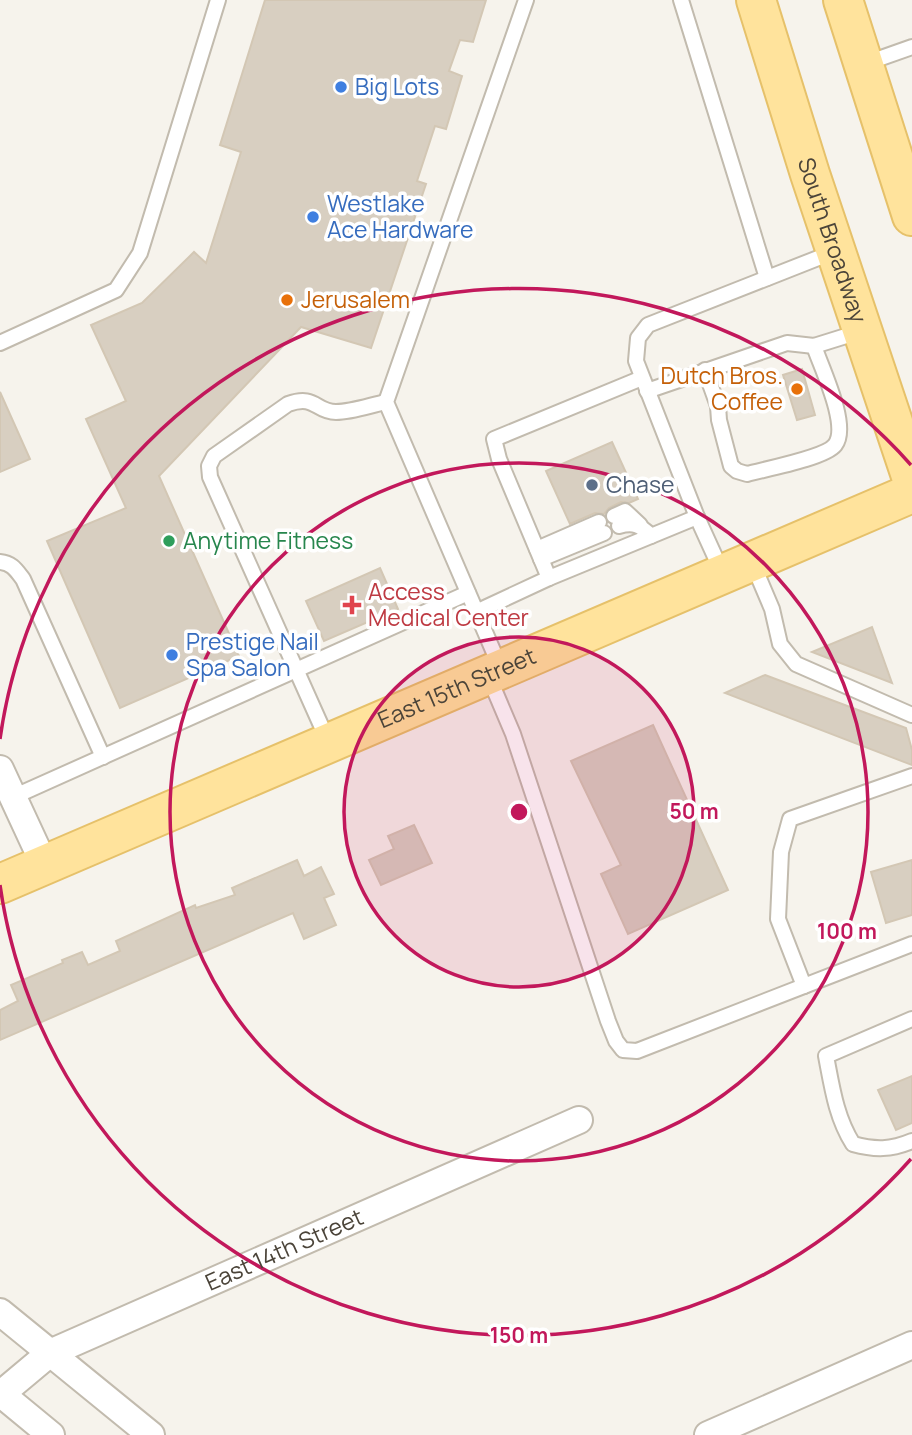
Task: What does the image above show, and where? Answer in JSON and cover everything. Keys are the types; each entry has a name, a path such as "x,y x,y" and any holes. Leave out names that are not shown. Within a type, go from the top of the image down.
{"main road":[{"name":"South Broadway","path":"756,0 912,479"},
{"path":"843,0 912,216"},
{"name":"East 15th Street","path":"0,884 912,493"}],"street":[{"path":"0,769 8,796 44,864"},
{"name":"East 14th Street","path":"1,1394 50,1353 579,1120"},
{"path":"0,1312 151,1435"},
{"path":"708,1435 912,1345"},
{"path":"1,1394 51,1435"}],"lane":[{"path":"0,343 116,290 140,253 218,0"},
{"path":"526,0 386,402 476,612 513,734 616,1041 623,1050 637,1051 912,944"},
{"path":"681,0 768,278"},
{"path":"863,64 912,47"},
{"path":"836,251 648,325 638,338 635,361 696,517 772,608 780,644 796,664 912,715"},
{"path":"550,578 499,459 494,439 644,385 705,370 787,343 814,346 862,331"},
{"path":"705,370 719,406 719,419 731,466 747,474 820,455 835,445 841,428 814,346"},
{"path":"328,743 210,477 210,463 215,456 297,401 311,401 334,412 386,402"},
{"path":"476,612 696,517"},
{"path":"617,521 640,525 651,536"},
{"path":"539,554 601,527"},
{"path":"0,562 7,562 15,567 23,579 103,757"},
{"path":"8,796 103,757 468,593"},
{"path":"804,986 778,919 780,852 790,819 912,776"},
{"path":"912,1019 826,1056 834,1101 843,1128 853,1144 872,1149 896,1148 912,1141"}],"building":[{"path":"265,0 486,0 473,42 460,40 449,71 462,76 446,129 435,126 417,181 426,184 371,348 301,327 159,476 239,656 120,708 47,541 126,508 86,419 126,401 91,325 142,303 194,252 206,263 241,152 220,145"},
{"name":"Dutch Bros. Coffee","path":"802,369 815,415 797,420 783,375"},
{"path":"0,392 30,459 0,472"},
{"name":"Chase","path":"612,442 638,499 629,503 621,502 604,514 595,513 570,524 546,471"},
{"name":"Access Medical Center","path":"380,568 398,609 324,641 306,601"},
{"path":"872,627 892,683 812,652"},
{"path":"765,675 906,728 912,750 912,765 725,693"},
{"path":"653,725 728,890 628,934 601,874 621,865 571,761"},
{"path":"414,825 432,863 381,885 369,860 394,849 388,836"},
{"path":"297,860 304,876 321,867 334,894 324,898 336,925 304,939 293,913 0,1040 0,1010 18,1001 11,985 82,952 88,965 120,951 116,941 195,905 196,908 235,895 232,888"},
{"path":"912,860 912,915 886,923 871,872"},
{"path":"912,1076 912,1123 896,1130 878,1090"}],"place":[{"name":"Big Lots","path":"341,87"},
{"name":"Westlake Ace Hardware","path":"313,217"},
{"name":"Jerusalem","path":"287,300"},
{"name":"Dutch Bros. Coffee","path":"797,389"},
{"name":"Chase","path":"592,485"},
{"name":"Anytime Fitness","path":"169,541"},
{"name":"Access Medical Center","path":"352,605"},
{"name":"Prestige Nail Spa Salon","path":"172,655"}]}
